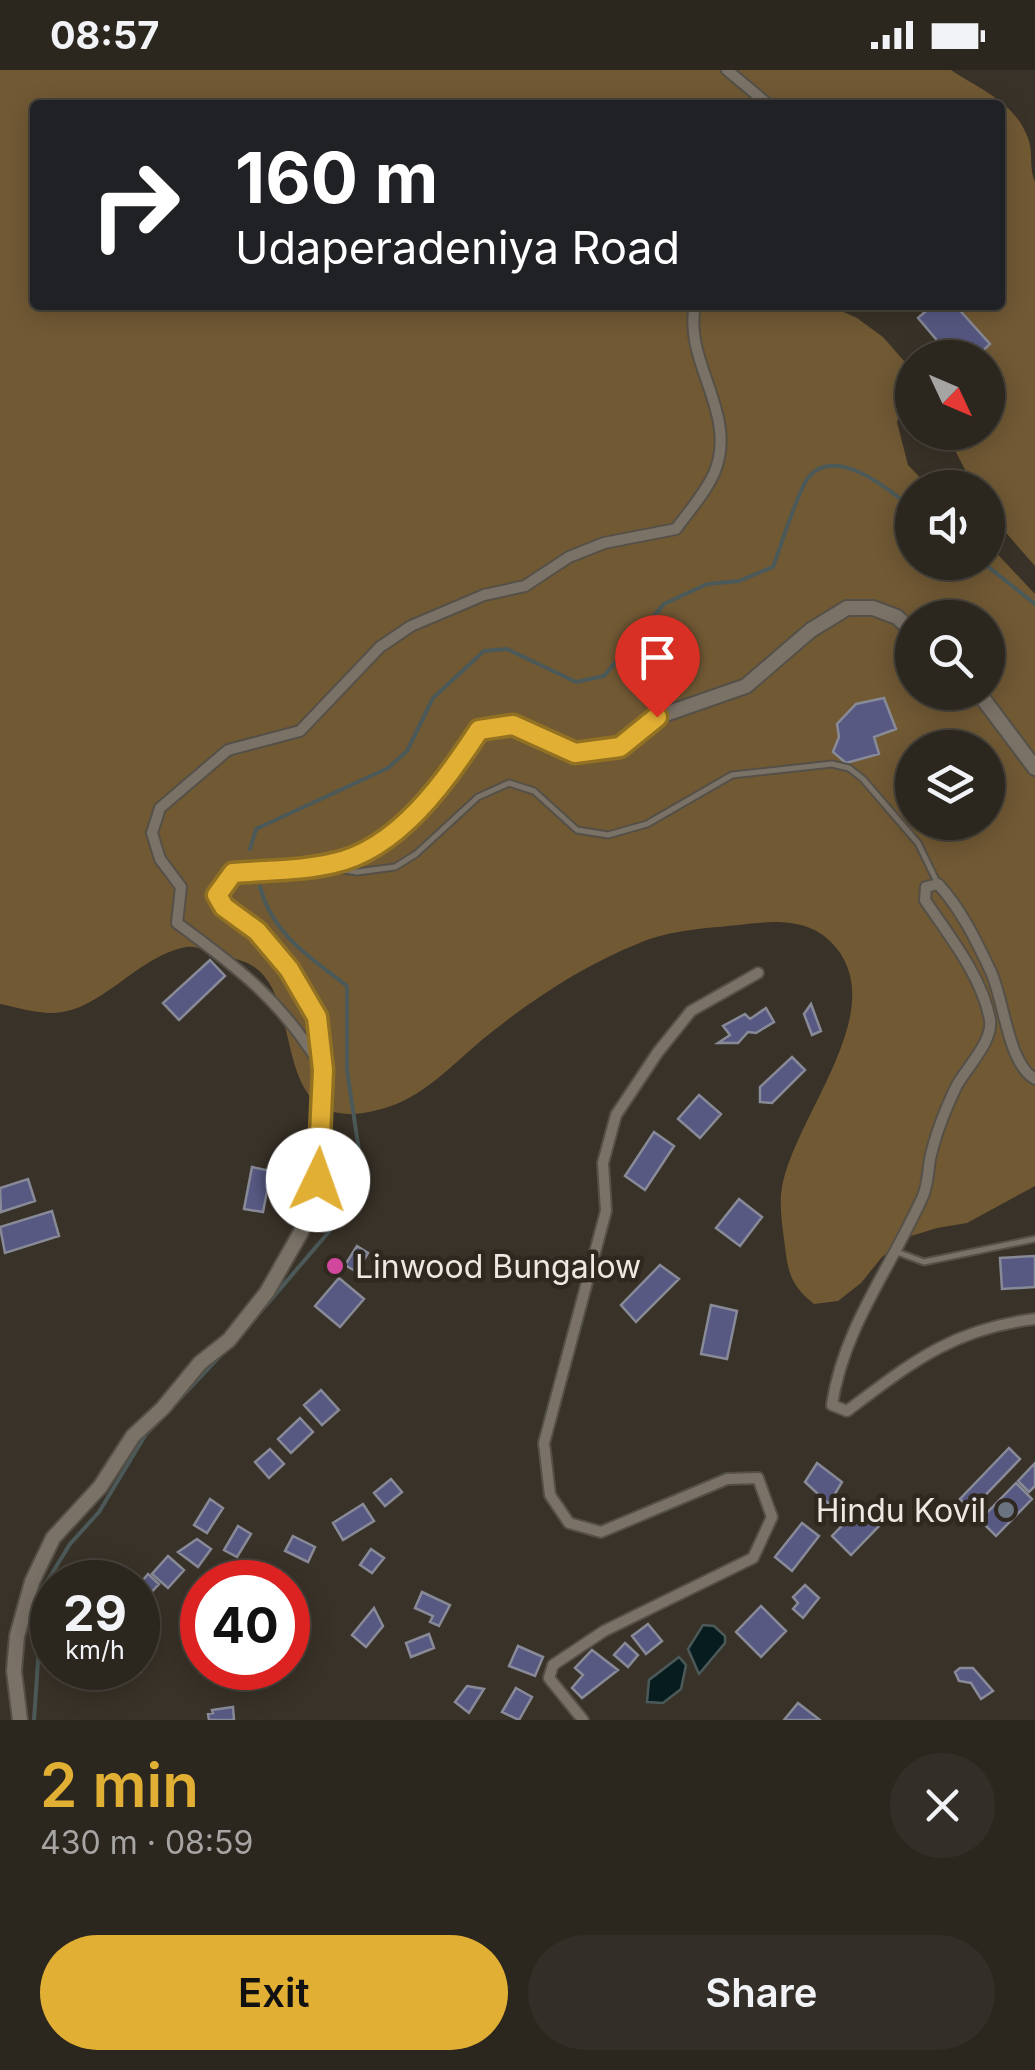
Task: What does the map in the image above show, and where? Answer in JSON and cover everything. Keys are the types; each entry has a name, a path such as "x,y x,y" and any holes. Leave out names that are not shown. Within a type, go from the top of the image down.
{"street":[{"path":"728,70 763,100"},
{"path":"323,1070 283,1010 232,964 177,923 182,887 160,858 152,833 160,808 228,750 300,730 380,647 411,626 484,595 525,586 570,558 604,543 676,529 714,473 721,448 719,412 702,362 695,310"},
{"path":"20,1720 14,1672 17,1636 32,1582 53,1538 100,1488 134,1436 163,1408 200,1362 229,1340 258,1304 301,1232 318,1180 323,1070 317,1017 289,969 257,931 224,907 217,895 233,873 335,863 368,849 404,823 446,781 479,730 513,725 575,753 620,747 657,717 746,686 811,630 848,608 873,608 895,616"},
{"path":"992,710 1035,768"},
{"path":"1035,1079 1019,1063 993,975 956,904 938,884 926,886 925,900 970,969 989,1018 990,1031 956,1088 931,1155 926,1190 856,1325 837,1374 832,1405 846,1411 920,1356 955,1339 1003,1323 1035,1320"},
{"path":"583,1720 549,1678 553,1665 604,1632 753,1558 772,1518 758,1478 727,1479 601,1532 569,1523 550,1495 544,1443 606,1211 604,1163 616,1115 691,1011 758,973"}],"lane":[{"path":"315,865 357,872 395,867 416,854 478,797 508,783 534,791 577,830 608,835 647,824 732,776 832,764 849,768 863,779 918,843 938,884"},
{"path":"897,1252 924,1262 1035,1239"}],"shaded area":[{"path":"0,70 951,70 998,100 30,100 30,310 839,310 883,337 895,351 895,450 904,450 913,470 895,470 895,580 1005,580 1005,562 1035,594 1035,1186 967,1223 908,1237 838,1301 814,1304 799,1290 787,1260 781,1194 801,1133 834,1065 852,999 848,969 831,942 799,925 763,922 665,935 642,942 542,995 417,1093 391,1106 350,1114 323,1107 305,1090 269,983 241,960 199,948 168,952 86,1004 52,1013 0,1004"},
{"path":"1005,105 1029,141 1035,182 1035,566 1005,532 1005,470 965,470 955,450 1005,450 1005,340 962,340 961,310 1005,310"}],"water":[{"path":"703,1625 714,1626 725,1636 725,1643 699,1674 688,1649"},
{"path":"679,1657 686,1665 681,1689 663,1703 647,1702 649,1680"}],"building":[{"path":"927,310 959,310 986,340 937,340 918,318"},
{"path":"884,698 896,729 874,737 879,754 846,763 833,752 839,737 837,724 856,704"},
{"path":"210,960 225,976 179,1020 163,1003"},
{"path":"811,1004 821,1031 812,1035 804,1014"},
{"path":"766,1008 774,1022 756,1033 748,1032 738,1043 718,1043 730,1035 723,1026 745,1014 750,1019"},
{"path":"792,1057 805,1070 772,1103 760,1102 760,1087"},
{"path":"699,1095 721,1114 700,1138 678,1119"},
{"path":"654,1132 674,1146 645,1190 625,1176"},
{"path":"252,1167 271,1171 263,1212 244,1209"},
{"path":"28,1179 35,1201 1,1212 0,1188"},
{"path":"739,1199 762,1217 740,1246 716,1228"},
{"path":"52,1211 59,1236 5,1253 0,1227"},
{"path":"357,1246 368,1253 357,1272 345,1265"},
{"path":"1035,1256 1035,1287 1002,1289 1000,1258"},
{"path":"660,1265 679,1279 636,1322 621,1305"},
{"path":"339,1278 364,1299 340,1327 315,1306"},
{"path":"711,1305 737,1311 727,1359 701,1354"},
{"path":"321,1390 339,1410 322,1425 304,1405"},
{"path":"300,1418 313,1432 291,1453 278,1439"},
{"name":"Hindu Kovil","path":"1009,1448 1020,1459 971,1510 960,1499"},
{"path":"270,1449 284,1464 269,1478 255,1462"},
{"path":"817,1463 842,1482 829,1504 805,1482"},
{"name":"Hindu Kovil","path":"1035,1463 1035,1486 1029,1492 1018,1481"},
{"path":"391,1479 402,1492 385,1506 374,1493"},
{"name":"Hindu Kovil","path":"1016,1483 1032,1499 996,1536 980,1520"},
{"path":"210,1499 223,1508 207,1533 194,1525"},
{"path":"363,1504 374,1521 343,1540 333,1523"},
{"path":"862,1505 882,1523 851,1555 832,1536"},
{"path":"802,1523 819,1536 792,1571 775,1557"},
{"path":"238,1526 251,1534 237,1557 224,1550"},
{"path":"293,1536 315,1547 309,1560 285,1551"},
{"path":"197,1539 211,1549 203,1560 189,1560 178,1552"},
{"path":"371,1549 384,1558 372,1573 360,1565"},
{"path":"168,1556 180,1566 180,1574 168,1588 160,1581 160,1565"},
{"path":"805,1585 819,1598 803,1618 793,1609 798,1603 793,1597"},
{"path":"422,1592 450,1605 439,1626 430,1622 433,1616 415,1608"},
{"path":"761,1606 786,1631 761,1657 736,1632"},
{"path":"374,1608 383,1626 366,1647 352,1635"},
{"path":"648,1624 662,1641 646,1654 632,1636"},
{"path":"429,1634 434,1648 411,1657 406,1643"},
{"path":"625,1643 638,1655 628,1667 614,1655"},
{"path":"518,1646 543,1657 535,1676 509,1666"},
{"path":"592,1650 618,1670 582,1698 572,1688 583,1675 575,1668"},
{"path":"973,1668 993,1691 981,1699 971,1683 959,1681 955,1672"},
{"path":"467,1686 484,1689 469,1713 455,1702"},
{"path":"516,1688 532,1697 519,1720 502,1712"},
{"path":"798,1703 820,1720 784,1720"},
{"path":"233,1707 234,1720 209,1720 212,1710"}],"waterway":[{"path":"250,849 256,829 388,768 407,751 433,698 484,651 507,649 576,682 604,676 664,604 707,584 739,581 773,567 804,485 819,469 847,468 895,495"},
{"path":"1005,580 1035,604"},
{"path":"250,1324 333,1227 350,1198 359,1151 347,1070 347,986 283,932 260,887"},
{"path":"175,1404 223,1353"},
{"path":"34,1720 43,1588 70,1544 99,1512 146,1434 158,1422"}],"place":[{"name":"Linwood Bungalow","path":"335,1266"},
{"name":"Hindu Kovil","path":"1006,1510"}],"route":[{"path":"318,1180 323,1070 317,1017 289,969 257,931 224,907 217,895 233,873 335,863 368,849 404,823 446,781 479,730 513,725 575,753 620,747 657,717"}]}
